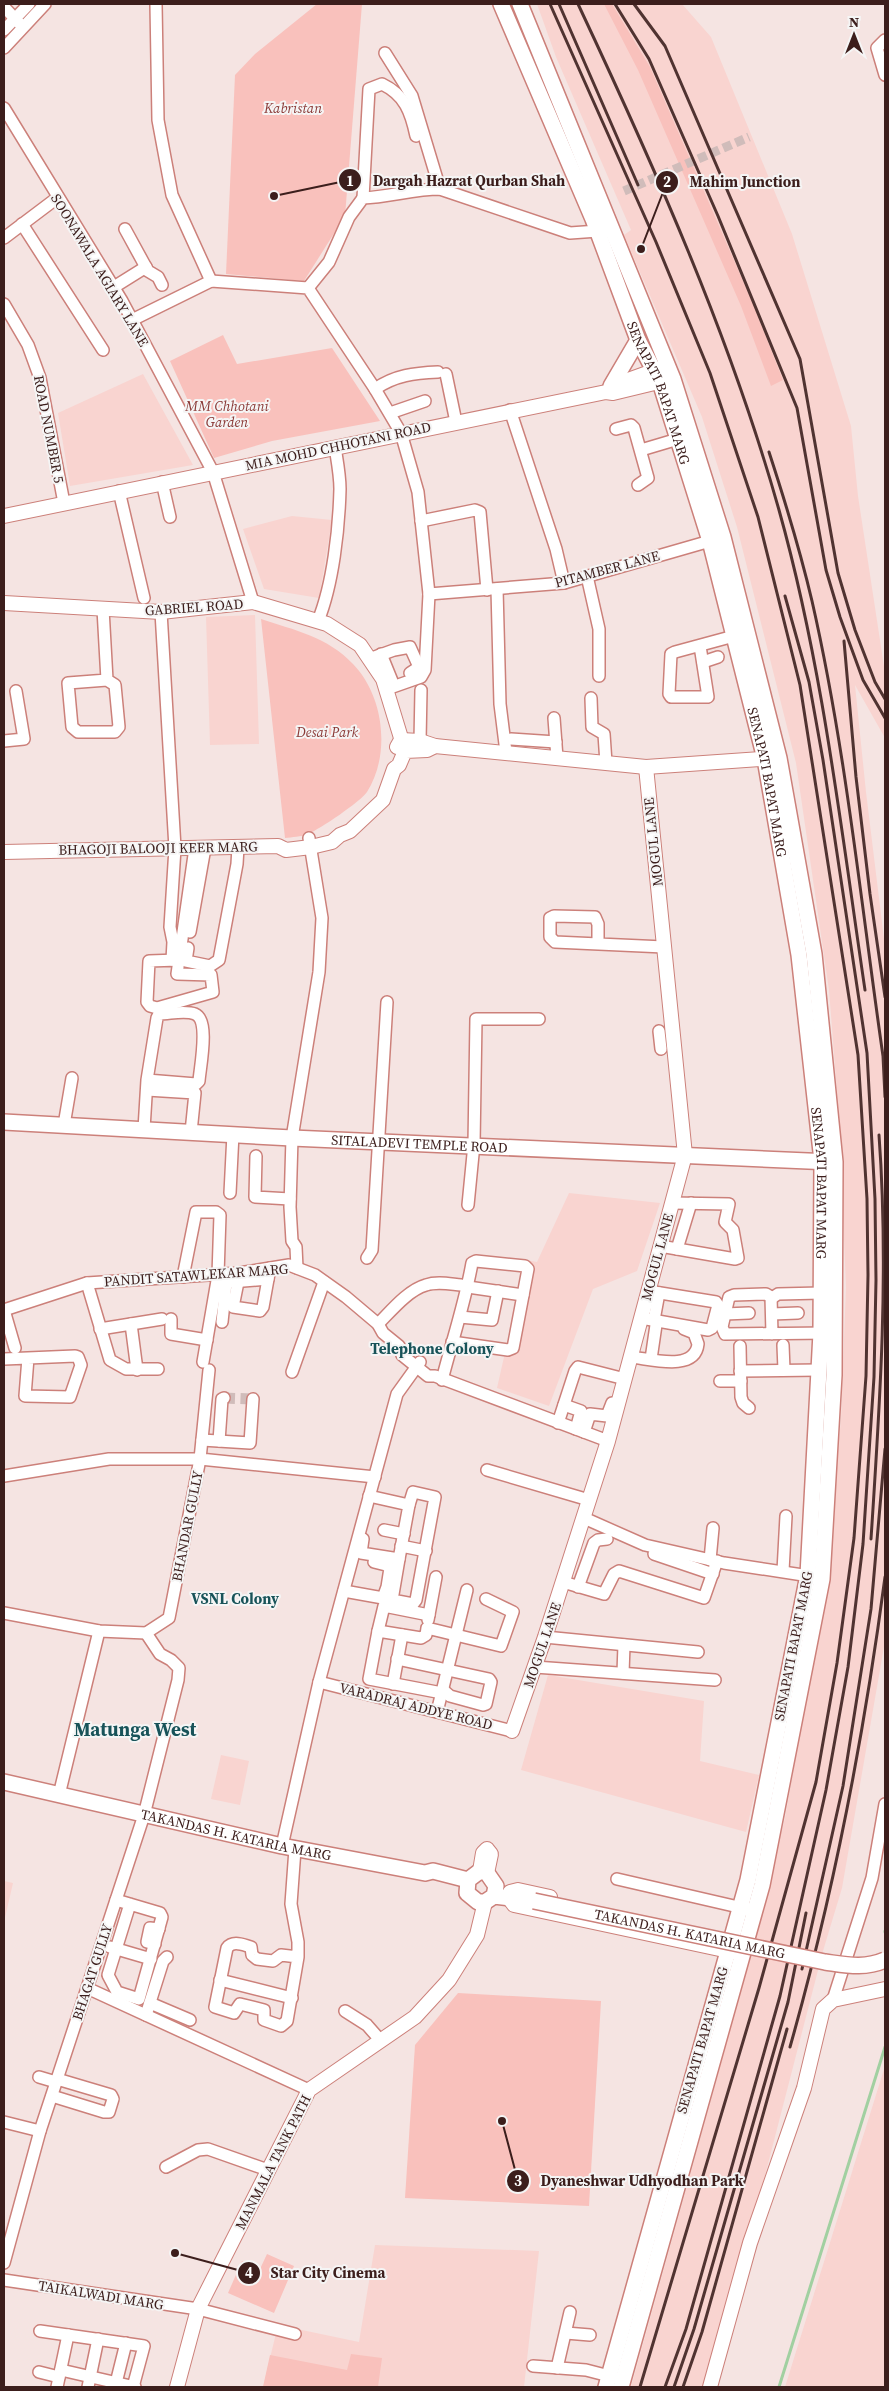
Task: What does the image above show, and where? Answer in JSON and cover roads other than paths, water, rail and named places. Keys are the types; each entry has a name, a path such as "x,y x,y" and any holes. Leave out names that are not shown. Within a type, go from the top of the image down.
{"main road":[{"name":"SENAPATI BAPAT MARG","path":"501,4 604,229 638,340 664,374 678,439 691,459"},
{"name":"SENAPATI BAPAT MARG","path":"520,4 604,229 664,374 717,539 772,758 798,904 799,955 820,1082 828,1161 825,1403 815,1577 762,1885 677,2189 638,2270 631,2323 615,2382"},
{"path":"608,389 638,340"},
{"name":"SENAPATI BAPAT MARG","path":"717,539 728,647 772,758"},
{"name":"SITALADEVI TEMPLE ROAD","path":"4,1122 292,1138 474,1144 828,1161"},
{"name":"SENAPATI BAPAT MARG","path":"825,1403 819,1370 827,1333 821,1293 828,1161"},
{"name":"SENAPATI BAPAT MARG","path":"631,2323 653,2274 662,2185 748,1880 815,1577"},
{"name":"TAKANDAS H. KATARIA MARG","path":"4,1782 289,1847 425,1873 430,1880 475,1878"},
{"path":"475,1878 494,1881 503,1898 471,1899 475,1878"},
{"name":"TAKANDAS H. KATARIA MARG","path":"503,1898 857,1967 872,1966 885,1960"},
{"path":"696,2062 711,2066"},
{"path":"662,2185 677,2189"},
{"path":"638,2270 653,2274"}],"street":[{"path":"4,48 29,4"},
{"path":"4,30 19,23 46,4"},
{"path":"156,4 158,120 172,195 211,281"},
{"path":"4,7 19,23"},
{"path":"885,40 877,48 885,75"},
{"path":"385,53 412,96 440,189"},
{"path":"308,288 329,262 349,217 363,198 369,88 382,84 392,89 406,103 412,116 416,136"},
{"name":"SOONAWALA AGIARY LANE","path":"4,108 57,198 114,287 213,472 253,602"},
{"path":"363,198 420,189 440,189 570,233 604,229"},
{"path":"4,238 57,198"},
{"path":"22,224 103,350"},
{"path":"125,229 146,267 158,277 162,285"},
{"path":"114,287 146,267"},
{"path":"132,320 211,281 308,288"},
{"path":"308,288 376,389 401,433 418,492 428,594 424,674 388,687"},
{"name":"ROAD NUMBER 5","path":"4,304 28,345 40,378 64,503"},
{"path":"376,389 392,378 425,378 442,373 456,422"},
{"name":"MIA MOHD CHHOTANI ROAD","path":"4,516 456,422 608,389 664,374"},
{"path":"390,413 425,400"},
{"path":"510,410 556,549 564,584"},
{"path":"616,429 633,426 648,478 647,481 638,485"},
{"path":"641,450 678,439"},
{"path":"318,621 323,608 336,536 340,487 336,446"},
{"path":"162,482 170,517"},
{"path":"119,491 144,598"},
{"path":"421,521 475,510 480,512 492,589 500,704 506,752"},
{"name":"PITAMBER LANE","path":"428,594 564,584 717,539"},
{"path":"587,576 599,628 599,676"},
{"name":"GABRIEL ROAD","path":"4,603 161,612 253,602 327,624 375,656 388,687 404,748"},
{"path":"103,609 107,680"},
{"path":"161,612 175,848 170,927 177,942"},
{"path":"700,646 708,697 671,697 669,694 671,654 700,646 728,647"},
{"path":"375,656 410,647 413,650 418,669 388,687"},
{"path":"703,662 728,647"},
{"path":"107,680 116,685 119,727 115,732 78,732 72,727 68,683 107,680"},
{"path":"388,687 416,688 420,741"},
{"path":"4,741 24,739 16,691"},
{"path":"591,698 592,726 604,734 606,763"},
{"path":"554,718 557,758"},
{"path":"511,739 556,742"},
{"path":"608,1441 438,1378 428,1376 418,1364 402,1355 399,1346 383,1333 378,1324 320,1278 313,1268 293,1262 288,1249 292,1241 290,1199 292,1138 319,963 322,918 310,843 332,842 340,835 350,831 382,800 394,769 392,759 404,748 420,741 435,746 646,767 772,758"},
{"path":"404,748 427,750 435,746"},
{"name":"MOGUL LANE","path":"512,1731 590,1500 608,1441 622,1378 648,1322 660,1246 685,1155 646,767"},
{"name":"BHAGOJI BALOOJI KEER MARG","path":"4,852 278,846 286,850 310,843"},
{"path":"200,848 186,957 190,963 210,966 219,960 237,864 238,847"},
{"path":"175,960 149,961 148,1002 150,1006 157,1008 213,992 211,975 177,974 175,960 177,942 200,848"},
{"path":"598,944 598,924 594,917 554,916 550,918 550,937 555,942 598,944 664,947"},
{"path":"368,1258 372,1250 377,1140 387,1002"},
{"path":"144,1129 147,1085 157,1018 159,1014 192,1013 198,1016 204,1024 199,1081 196,1084 147,1085"},
{"path":"468,1205 474,1144 471,1030 476,1020 539,1020"},
{"path":"659,1031 661,1049"},
{"path":"64,1125 72,1078"},
{"path":"147,1085 194,1093 191,1132"},
{"path":"230,1193 233,1134"},
{"path":"256,1156 255,1197 290,1199"},
{"path":"660,1246 738,1258 733,1230 725,1219 729,1204 672,1204"},
{"path":"677,1249 691,1204"},
{"path":"183,1277 194,1214 201,1210 216,1212 220,1215 227,1278 233,1307 258,1311 263,1307 269,1273"},
{"path":"438,1378 460,1317 464,1286 472,1263 476,1261 525,1266 528,1269 513,1348 508,1350 452,1342"},
{"name":"PANDIT SATAWLEKAR MARG","path":"4,1310 87,1283 183,1277 227,1278 269,1273 293,1262"},
{"path":"222,1322 227,1278"},
{"path":"227,1278 207,1340 200,1459 374,1476"},
{"path":"292,1372 320,1278"},
{"path":"87,1283 110,1360 116,1365 137,1370 158,1368"},
{"path":"378,1324 394,1308 426,1285 439,1283 523,1295"},
{"path":"460,1317 492,1320 498,1291"},
{"path":"648,1322 711,1330 718,1305 716,1302 654,1292"},
{"path":"772,1298 778,1294 821,1293"},
{"path":"772,1298 766,1294 732,1295 728,1299 722,1330 725,1334 827,1333"},
{"path":"772,1298 772,1334"},
{"path":"4,1310 14,1348"},
{"path":"725,1314 749,1313"},
{"path":"772,1314 798,1313"},
{"path":"100,1329 166,1319 171,1334 207,1340"},
{"path":"631,1357 682,1362 695,1355 698,1350 694,1333 683,1328 648,1322"},
{"path":"648,1322 651,1359"},
{"path":"131,1324 137,1370"},
{"path":"784,1345 784,1370"},
{"path":"740,1346 741,1400 748,1408"},
{"path":"4,1359 28,1358 78,1357 80,1365 70,1397 25,1396 28,1358"},
{"path":"399,1559 363,1554 360,1550 372,1496 374,1476 397,1394 418,1364"},
{"path":"558,1422 578,1367 622,1378"},
{"path":"720,1381 740,1376 784,1370 819,1370"},
{"path":"585,1432 590,1414 599,1416 608,1414 618,1394"},
{"path":"219,1441 222,1399 224,1398"},
{"path":"202,1440 250,1442 253,1399"},
{"path":"564,1405 581,1411 585,1432"},
{"name":"BHANDAR GULLY","path":"4,1476 109,1459 200,1459 169,1618 146,1633"},
{"path":"487,1470 590,1500"},
{"path":"413,1492 436,1497 416,1600 413,1604 392,1600 409,1505 413,1492"},
{"path":"372,1496 409,1505"},
{"path":"298,1957 281,1955 273,1961 257,1958 252,1955 251,1947 232,1944 227,1948 214,2004 217,2009 234,2013 240,2004 263,2010 264,2020 281,2026 287,2021 298,1957 298,1942 291,1904 289,1847 319,1682 348,1592 372,1496"},
{"path":"783,1571 786,1516"},
{"path":"584,1518 645,1545 714,1561 815,1577"},
{"path":"563,1582 604,1594 614,1574 619,1571 704,1598 713,1574 713,1528"},
{"path":"384,1530 404,1534"},
{"path":"578,1587 594,1543 598,1540 607,1539"},
{"path":"619,1543 713,1574"},
{"path":"401,1546 426,1550"},
{"path":"348,1592 382,1598 388,1587 390,1571 388,1566 356,1558"},
{"path":"378,1631 402,1636 424,1637 436,1577"},
{"path":"437,1712 467,1590"},
{"path":"427,1628 498,1646 503,1645 513,1612 486,1599"},
{"path":"397,1659 489,1679 491,1684 486,1704 482,1705 442,1692 369,1678 384,1606 429,1615"},
{"path":"4,1613 99,1631 146,1633"},
{"path":"59,1795 99,1631"},
{"name":"BHAGAT GULLY","path":"4,2263 40,2131 144,1815 178,1680 179,1668 171,1660 160,1654 146,1633"},
{"path":"393,1684 402,1636"},
{"path":"545,1637 698,1652"},
{"path":"623,1673 624,1645"},
{"path":"535,1667 715,1680"},
{"name":"VARADRAJ ADDYE ROAD","path":"319,1682 512,1731"},
{"path":"833,2000 872,1878 885,1804"},
{"path":"475,1878 482,1853 487,1849"},
{"path":"617,1879 755,1911"},
{"path":"503,1898 514,1905 729,1943 743,1954"},
{"name":"MANMALA TANK PATH","path":"177,2387 198,2309 309,2090 415,2017 442,1987 503,1898"},
{"path":"116,1900 130,1904 160,1913 162,1917 141,1996 136,1999 117,1992 109,1979 130,1904"},
{"path":"101,1944 151,1958"},
{"path":"146,2015 163,1960 168,1957"},
{"path":"220,1980 292,1998"},
{"path":"87,1988 309,2090"},
{"path":"710,2387 750,2243 804,2088 823,2009 833,2000 885,1988"},
{"path":"715,1996 730,2000"},
{"path":"150,2003 190,2018 185,2033"},
{"path":"345,2011 367,2025 381,2041"},
{"path":"39,2077 69,2082 111,2096 113,2099 108,2113 52,2096"},
{"path":"64,2100 69,2082"},
{"path":"4,2122 40,2131"},
{"path":"166,2167 198,2150 208,2149 268,2170"},
{"name":"TAIKALWADI MARG","path":"4,2280 198,2309 295,2334"},
{"path":"557,2368 570,2312"},
{"path":"39,2372 59,2378 134,2387 144,2347 40,2332"},
{"path":"566,2333 590,2335"},
{"path":"59,2378 68,2335"},
{"path":"89,2382 98,2339"},
{"path":"116,2385 126,2343"},
{"path":"533,2366 586,2370 615,2382"}],"waterway":[{"path":"779,2387 885,2047"}],"tunnel":[{"path":"624,191 749,137"},
{"path":"224,1398 253,1399"}],"railway":[{"path":"550,4 656,242 710,373 758,517 800,685 858,1055 867,1199 866,1376 854,1538 837,1663 816,1782 759,1988 640,2387"},
{"path":"559,4 638,185"},
{"path":"578,4 663,190 689,253 738,381 779,510 808,629 819,688 839,809 865,990"},
{"path":"615,4 649,59 718,216 797,408 826,570 840,617 863,680 885,718"},
{"path":"634,4 665,46 800,359 838,573 855,630 875,682 885,699"},
{"path":"769,452 792,526 812,601 824,657 852,827 883,1056 885,1097"},
{"path":"665,2387 686,2329 780,1996 826,1790 848,1667 863,1544 874,1377 876,1280 875,1199 867,1053 823,760 809,682 785,596"},
{"path":"844,641 856,777 885,997"},
{"path":"871,1539 880,1387 883,1287 882,1186 879,1135"},
{"path":"802,1969 843,1786 871,1609 885,1449"},
{"path":"790,2047 820,1931 846,1814 877,1636 885,1577"},
{"path":"674,2387 694,2329 788,2002 806,1913"},
{"path":"683,2387 702,2332 787,2029"}],"place":[{"name":"Dargah Hazrat Qurban Shah","path":"274,196"},
{"name":"Mahim Junction","path":"641,249"},
{"name":"Dyaneshwar Udhyodhan Park","path":"502,2121"},
{"name":"Star City Cinema","path":"175,2253"}],"district":[{"name":"Telephone Colony","path":"432,1348"},
{"name":"VSNL Colony","path":"235,1598"},
{"name":"Matunga West","path":"135,1729"}],"park label":[{"name":"Kabristan","path":"293,108"},
{"name":"MM Chhotani Garden","path":"227,414"},
{"name":"Desai Park","path":"327,732"}]}
